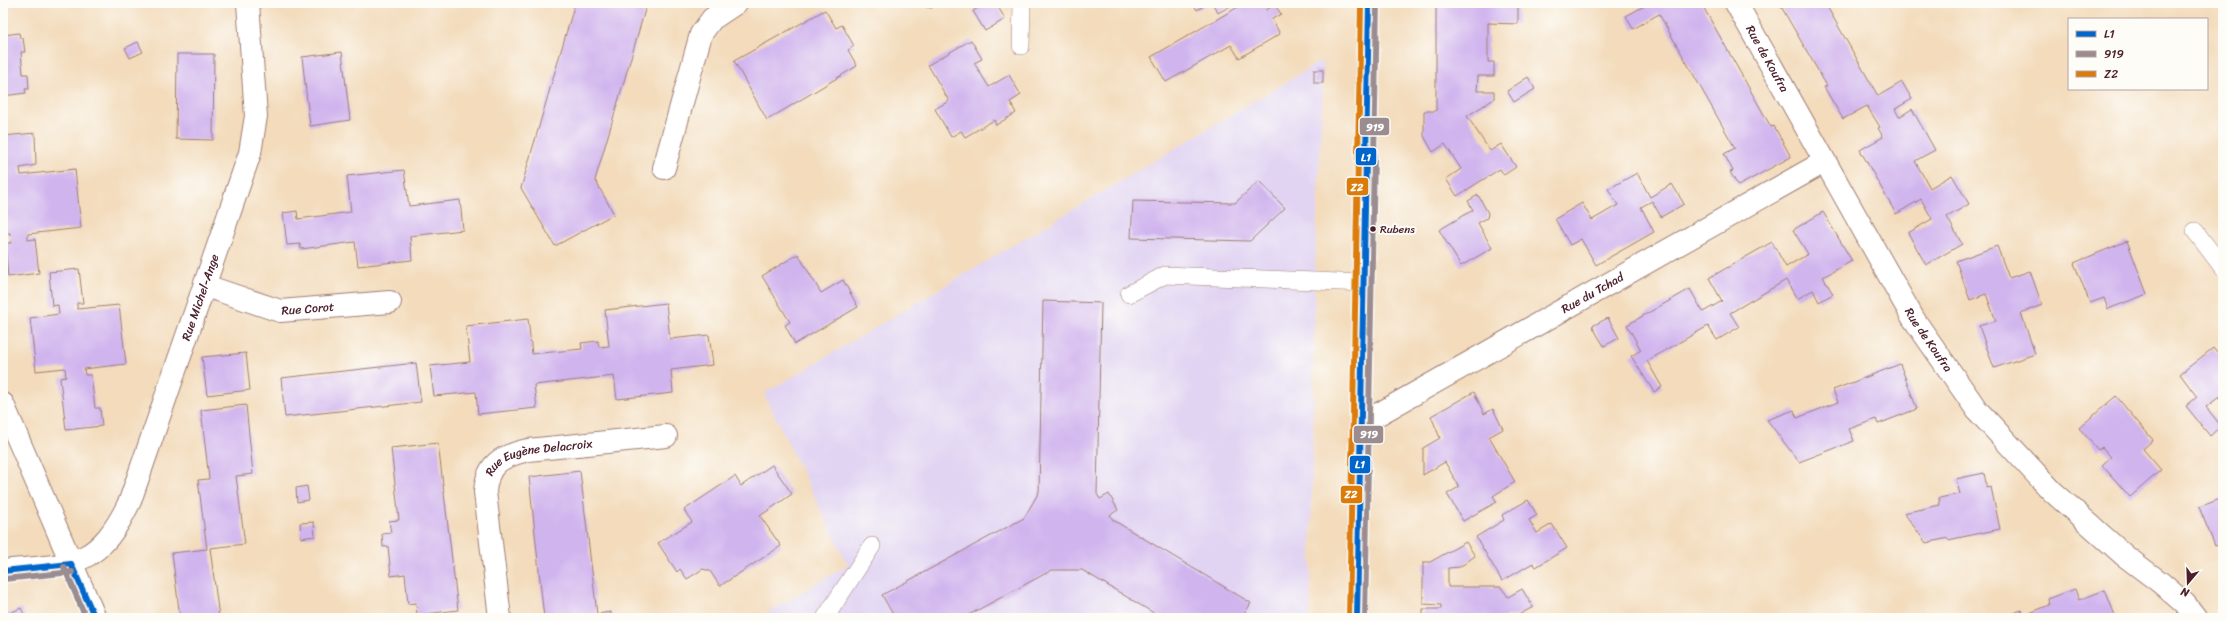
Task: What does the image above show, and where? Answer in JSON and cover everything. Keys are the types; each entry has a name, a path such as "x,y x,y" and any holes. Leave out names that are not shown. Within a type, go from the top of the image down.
{"main road":[{"path":"1358,618 1369,3"}],"street":[{"name":"Rue Michel-Ange","path":"71,564 86,557 100,547 123,514 206,286 250,153 255,133 256,98 248,3"},
{"path":"664,168 701,34 712,19 736,3"},
{"name":"Rue de Koufra","path":"1736,3 1913,318 1978,410 2052,491 2125,556 2161,583 2185,604 2196,618"},
{"name":"Rue du Tchad","path":"1361,424 1824,162"},
{"name":"Rue Corot","path":"206,286 280,311 390,302"},
{"path":"3,404 95,618"},
{"name":"Rue Eugène Delacroix","path":"500,618 485,492 486,480 489,471 499,461 512,454 528,450 666,436"},
{"path":"3,571 71,564"}],"lane":[{"path":"1021,46 1022,3"},
{"path":"2195,231 2223,268"},
{"path":"1129,294 1165,275 1364,283"},
{"path":"825,618 872,546"}],"shaded area":[{"path":"1323,60 1323,70 1314,70 1314,83 1323,83 1315,260 1310,618 758,618 848,565 764,394"}],"building":[{"path":"575,3 647,3 595,180 614,214 555,246 521,188"},
{"path":"908,3 933,3 932,8"},
{"path":"987,3 996,3 1005,19 985,31 973,11"},
{"path":"1193,3 1209,3 1197,10"},
{"path":"1212,3 1236,3 1218,13"},
{"path":"1245,3 1263,3 1266,10 1275,5 1281,14 1272,19 1280,34 1239,58 1231,45 1166,82 1151,57"},
{"path":"1436,3 1518,3 1518,24 1488,23 1488,62 1494,62 1494,76 1478,76 1477,91 1494,91 1494,99 1467,116 1490,151 1501,144 1516,167 1504,175 1500,169 1457,196 1446,179 1461,169 1445,144 1433,152 1424,136 1424,111 1436,111"},
{"path":"1650,3 1668,3 1669,5 1673,3 1701,3 1771,127 1774,126 1791,157 1738,186 1730,172 1733,171 1724,154 1735,148 1659,14 1633,29 1626,16"},
{"path":"1779,3 1825,3 1878,96 1902,82 1912,99 1895,109 1899,117 1912,109 1935,150 1915,161 1930,188 1952,175 1969,204 1947,217 1962,244 1926,265 1908,233 1932,219 1921,199 1896,214 1860,150 1883,137 1878,128 1880,127 1867,106 1843,119 1824,87 1827,86"},
{"path":"825,10 836,28 842,25 854,46 848,50 857,66 767,120 734,61"},
{"path":"19,33 20,38 23,38 25,52 21,52 23,74 28,74 29,89 25,89 26,93 3,96 3,35"},
{"path":"971,40 982,59 974,63 989,87 1009,75 1021,95 1010,102 1016,113 996,125 994,120 965,137 961,131 951,137 935,109 949,101 928,65"},
{"path":"138,42 143,52 130,58 125,48"},
{"path":"342,52 350,120 310,126 302,57"},
{"path":"177,54 214,54 213,140 176,139"},
{"path":"1314,70 1323,70 1323,83 1314,83"},
{"path":"1528,77 1535,89 1514,102 1507,91"},
{"path":"35,133 36,165 20,168 21,175 75,169 81,228 28,234 28,240 35,239 39,273 8,277 5,243 11,243 10,233 3,234 3,136"},
{"path":"404,170 409,206 460,200 463,230 410,236 412,260 358,266 355,242 301,249 300,244 287,245 283,213 297,211 298,219 351,212 347,176"},
{"path":"1637,173 1650,197 1672,184 1684,204 1661,217 1652,201 1641,207 1654,232 1596,265 1581,239 1570,245 1555,219 1582,203 1592,220 1618,205 1608,189"},
{"path":"1259,181 1285,208 1250,241 1131,238 1133,201 1235,203"},
{"path":"1478,195 1488,213 1487,218 1478,223 1492,248 1461,266 1439,230 1473,210 1468,201"},
{"path":"1823,212 1852,261 1823,277 1833,294 1819,302 1813,290 1797,299 1786,280 1730,313 1739,327 1717,340 1708,326 1647,361 1662,387 1654,392 1631,356 1641,350 1627,325 1690,289 1703,312 1722,301 1709,278 1772,242 1786,267 1808,254 1793,230"},
{"path":"2127,241 2147,294 2108,309 2104,298 2090,303 2074,263"},
{"path":"1997,246 2009,278 2030,271 2042,305 2021,313 2035,354 1994,368 1979,326 1996,321 1986,294 1970,300 1956,261"},
{"path":"798,254 821,293 843,280 858,307 795,344 785,325 790,322 762,276"},
{"path":"79,269 83,303 77,303 77,309 119,305 126,364 84,369 85,375 91,375 95,408 100,408 102,426 66,430 60,378 66,377 65,368 36,371 30,318 59,314 58,305 52,306 49,272"},
{"path":"1043,301 1101,303 1097,494 1100,499 1109,494 1118,510 1110,515 1113,520 1251,603 1242,618 1162,618 1082,570 1052,570 963,618 895,618 882,595 1024,518 1039,492"},
{"path":"666,303 670,339 709,335 713,365 671,370 673,393 617,399 614,376 534,385 537,408 478,414 476,392 434,396 430,366 470,362 466,326 528,319 532,354 582,349 581,343 598,341 599,347 609,346 605,310"},
{"path":"1608,318 1619,338 1604,346 1592,326"},
{"path":"2213,348 2223,360 2223,394 2206,407 2221,426 2210,436 2186,406 2197,397 2180,374"},
{"path":"246,353 250,390 207,395 202,357"},
{"path":"416,363 421,402 285,417 281,378"},
{"path":"1900,364 1917,409 1878,424 1876,419 1849,429 1854,441 1799,462 1767,420 1794,410 1797,418 1838,402 1833,390"},
{"path":"1474,392 1484,414 1493,409 1503,429 1489,437 1515,482 1493,496 1497,502 1463,521 1447,494 1459,487 1445,462 1423,475 1423,448 1440,438 1431,416"},
{"path":"2116,396 2153,440 2143,449 2161,470 2130,497 2102,465 2111,457 2102,447 2098,450 2079,428"},
{"path":"246,405 253,474 236,476 245,544 210,548 219,617 180,618 172,553 207,549 198,480 209,479 201,410"},
{"path":"438,443 458,610 417,615 416,603 408,604 405,574 391,576 388,546 383,547 382,534 391,533 389,521 399,520 391,448"},
{"path":"772,465 792,494 760,516 781,546 720,586 710,571 703,569 687,579 680,569 677,572 658,543 692,522 684,510 735,476 741,486"},
{"path":"580,471 597,614 611,612 611,618 544,618 529,477"},
{"path":"1984,473 1987,488 1991,487 2000,529 1926,543 1904,513 1940,505 1939,498 1960,494 1956,479"},
{"path":"307,486 309,500 297,502 296,488"},
{"path":"2223,498 2223,543 2215,546 2199,507"},
{"path":"1528,500 1537,515 1529,520 1537,533 1552,524 1567,548 1536,567 1533,563 1502,581 1476,537 1504,520 1502,515"},
{"path":"314,522 315,536 301,538 300,523"},
{"path":"1466,542 1475,556 1460,567 1448,568 1448,587 1501,587 1508,597 1522,589 1533,607 1517,616 1505,616 1505,618 1423,618 1423,609 1441,609 1441,605 1423,604 1423,562 1430,562"},
{"path":"2075,589 2079,600 2105,590 2116,618 2005,617 2021,610 2023,616 2049,605 2048,599"},
{"path":"21,608 26,618 3,618 3,616"}],"transit line":[{"name":"Z2","path":"1349,618 1361,3"},
{"name":"L1","path":"1357,618 1369,3"},
{"name":"919","path":"1365,618 1377,3"},
{"name":"L1","path":"71,564 95,618"},
{"name":"L1","path":"3,571 71,564"},
{"name":"919","path":"64,567 86,618"},
{"name":"919","path":"4,579 72,572"}],"place":[{"name":"Rubens","path":"1373,229"}]}
